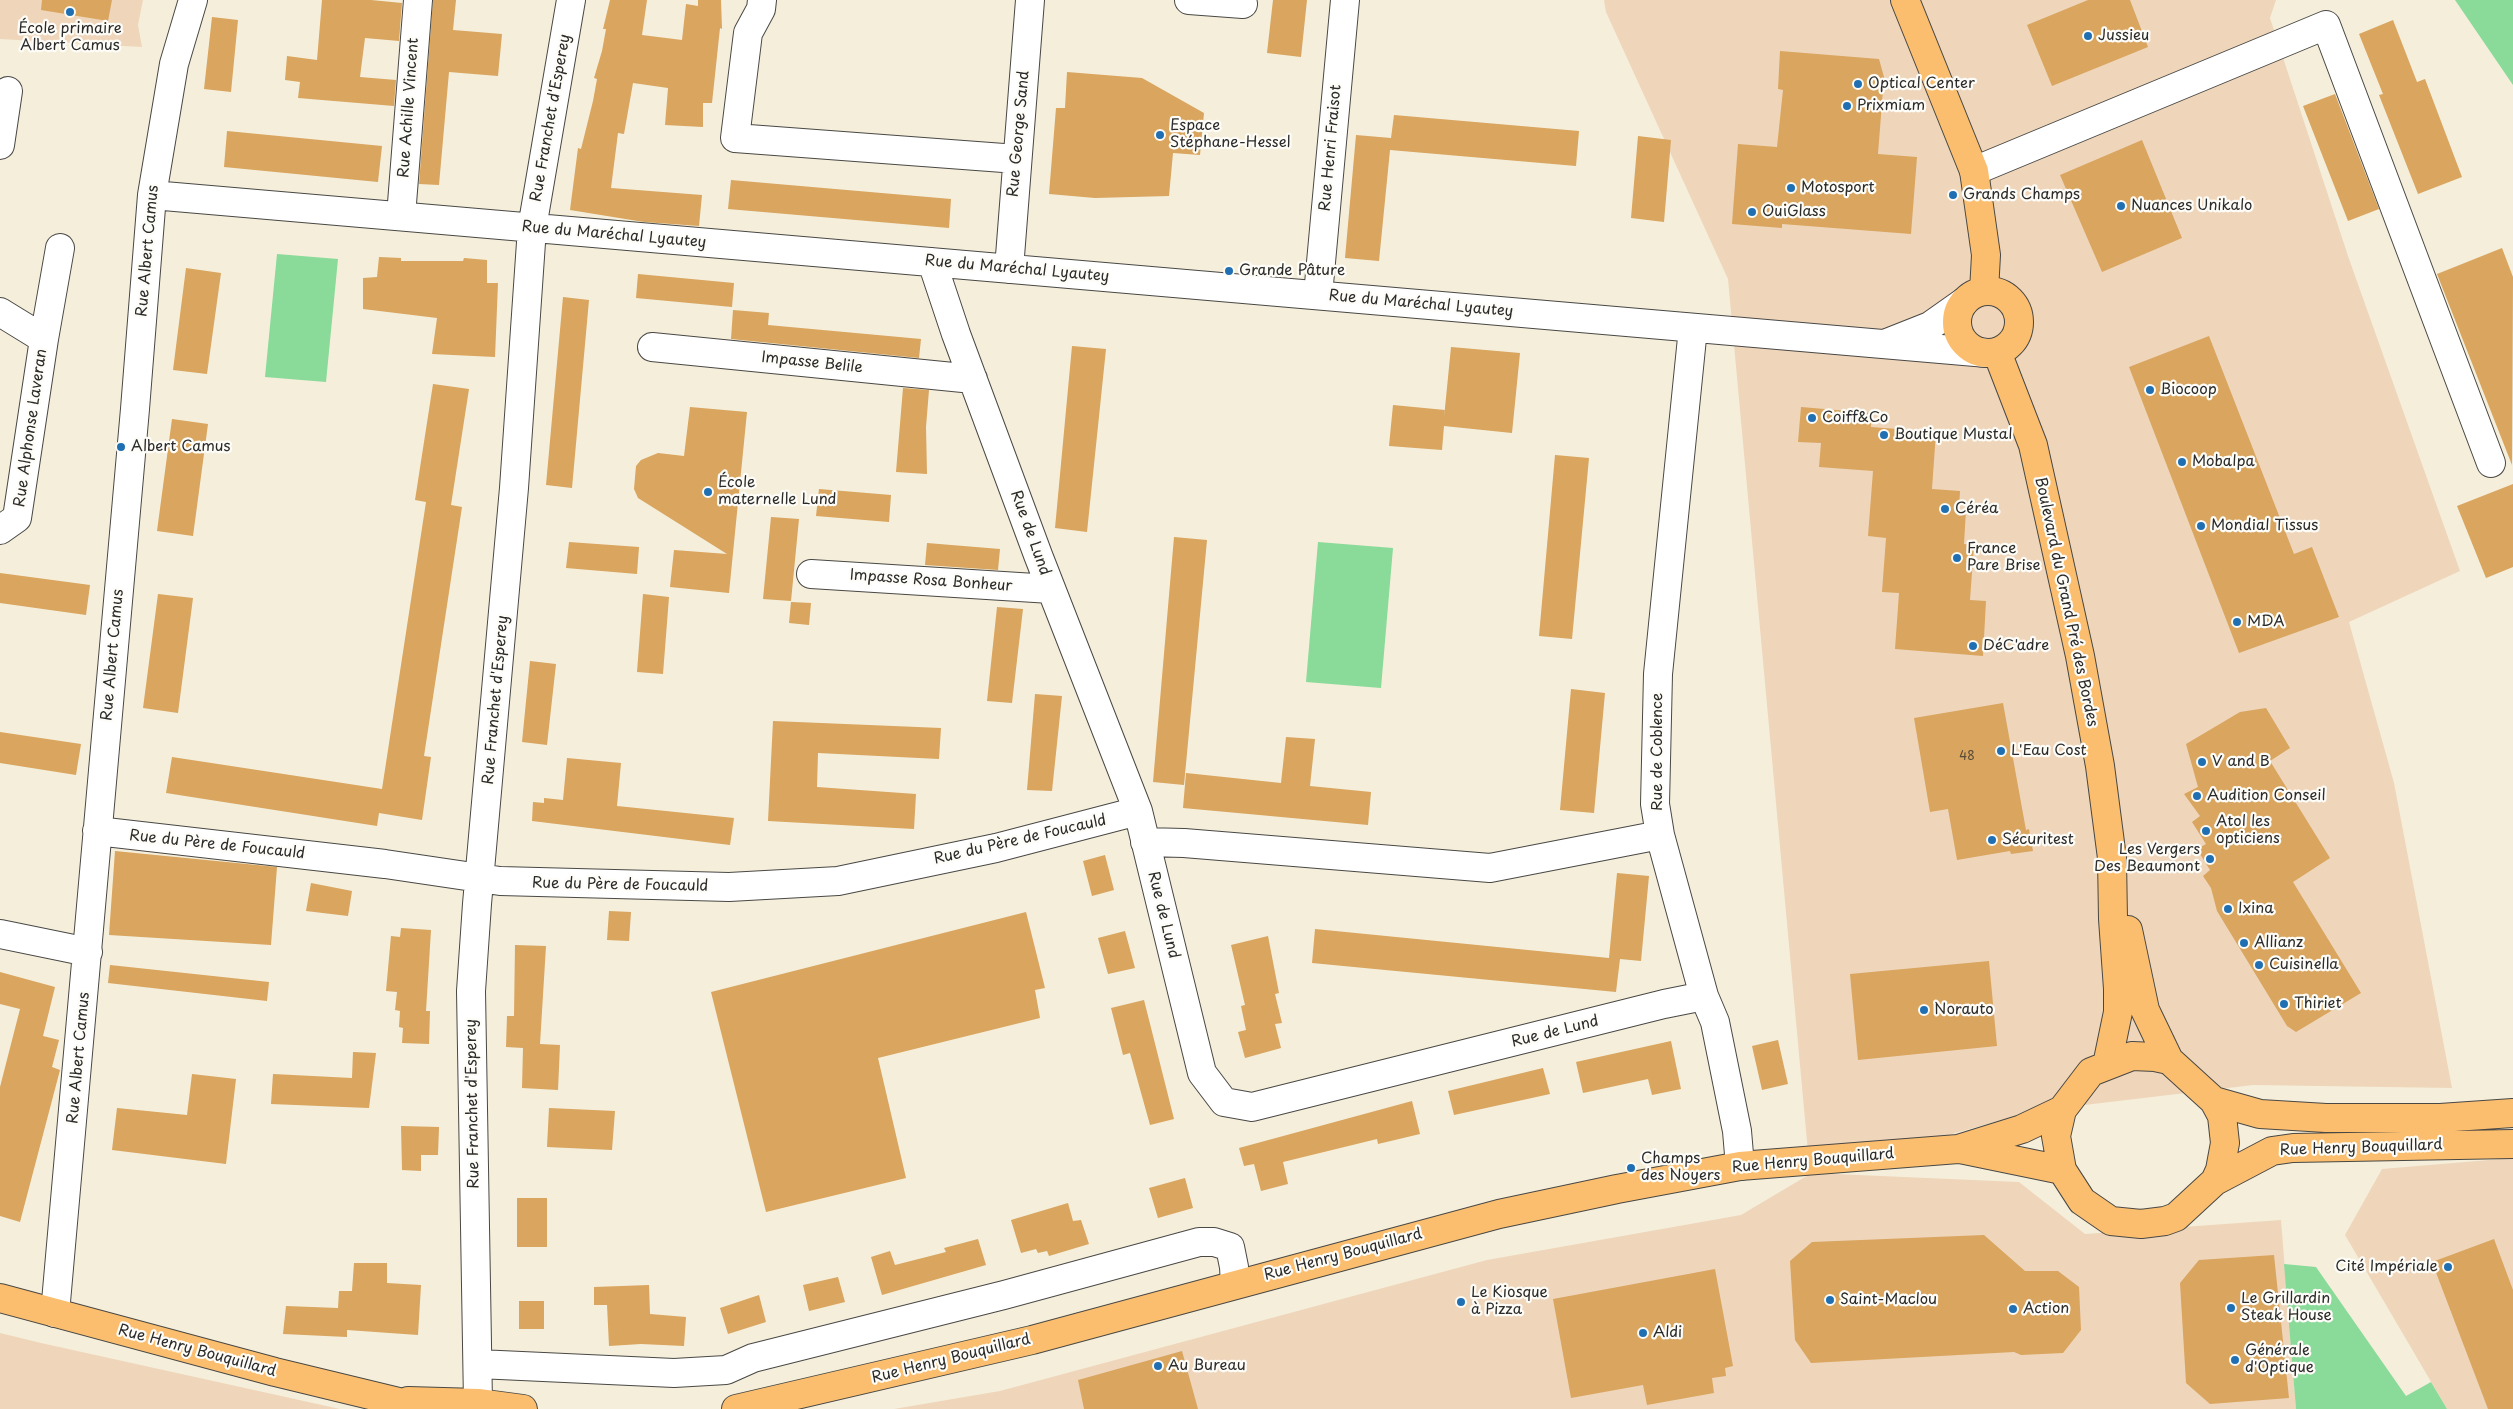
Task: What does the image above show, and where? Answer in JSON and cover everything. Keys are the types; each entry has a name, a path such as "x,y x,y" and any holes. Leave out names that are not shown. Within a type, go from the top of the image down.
{"main road":[{"path":"1905,0 1974,171 1986,255 1974,297 1957,320 1962,339 1977,351 1992,352 2014,339 2019,320 2017,310 2004,295 1974,297"},
{"name":"Boulevard du Grand Pré des Bordes","path":"1992,352 2033,445 2080,656 2100,766 2112,858 2145,1010 2169,1060"},
{"name":"Boulevard du Grand Pré des Bordes","path":"2107,1064 2118,1012 2112,858"},
{"path":"2132,1056 2169,1060 2214,1101 2222,1116 2226,1143 2215,1181 2176,1217 2165,1221 2141,1224 2111,1221 2082,1201 2062,1170 2056,1136 2062,1110 2091,1072 2107,1064 2132,1056"},
{"name":"Rue Henry Bouquillard","path":"2214,1101 2260,1114 2326,1118 2440,1118 2513,1113"},
{"name":"Rue Henry Bouquillard","path":"736,1409 1022,1342 1499,1214 1740,1166 1958,1148 2022,1129 2062,1110"},
{"name":"Rue Henry Bouquillard","path":"2215,1181 2272,1151 2293,1148 2513,1144"},
{"name":"Rue Henry Bouquillard","path":"1958,1148 2062,1170"},
{"name":"Rue Henry Bouquillard","path":"0,1298 275,1372 428,1409"},
{"name":"Rue Henry Bouquillard","path":"394,1401 478,1403 523,1409"}],"street":[{"name":"Rue Albert Camus","path":"55,1313 88,952 152,195 174,64 192,0"},
{"name":"Rue Achille Vincent","path":"401,216 418,0"},
{"name":"Rue Franchet d'Esperey","path":"478,1403 471,991 512,507 532,228 571,0"},
{"path":"762,0 761,9 748,32 734,138 1017,159"},
{"name":"Rue George Sand","path":"1009,269 1030,0"},
{"path":"1189,0 1244,4"},
{"name":"Rue Henri Fraisot","path":"1318,295 1345,0"},
{"path":"1974,171 2326,25 2491,463"},
{"path":"0,145 8,91"},
{"name":"Rue du Maréchal Lyautey","path":"152,195 1693,328 1992,352"},
{"path":"44,339 60,248"},
{"name":"Rue de Lund","path":"932,262 1050,588 1138,811 1202,1073 1224,1102 1252,1107 1664,1004 1704,996"},
{"name":"Rue du Maréchal Lyautey","path":"1883,344 1930,326 1974,297"},
{"name":"Rue Alphonse Laveran","path":"0,312 44,339 17,518 0,530"},
{"name":"Rue de Coblence","path":"1693,328 1658,674 1655,804 1660,835 1704,996 1715,1022 1738,1131 1740,1166"},
{"name":"Impasse Belile","path":"652,348 973,379"},
{"name":"Impasse Rosa Bonheur","path":"811,574 1050,588"},
{"name":"Rue du Père de Foucauld","path":"97,831 385,864 479,879 560,884 729,887 838,880 996,848 1138,811"},
{"path":"1145,842 1184,843 1490,868 1660,835"},
{"path":"0,934 88,952"},
{"path":"478,1364 674,1373 726,1370 753,1358 995,1298 1199,1242 1214,1242 1230,1248 1235,1284"}],"shaded area":[{"name":"École primaire Albert Camus","path":"0,0 143,0 138,25 142,47 0,39"},
{"path":"1604,0 2276,0 2270,18 2349,259 2460,571 2349,622 2394,783 2452,1088 2253,1085 2034,1111 1812,1173 2019,1182 2085,1234 2281,1220 2296,1409 894,1409 1000,1391 1487,1260 1741,1215 1810,1174 1728,279 1606,12"},
{"path":"2513,1158 2513,1409 2447,1409 2345,1235 2382,1169"},
{"path":"0,1333 41,1343 340,1409 0,1409"}],"green space":[{"path":"2455,0 2513,0 2513,85"},
{"path":"277,254 338,259 326,382 265,377"},
{"path":"1318,542 1393,548 1381,688 1306,682"},
{"path":"2284,1264 2316,1267 2406,1396 2431,1382 2447,1409 2296,1409"}],"building":[{"path":"42,0 112,0 108,21 41,10"},
{"path":"322,0 371,0 402,3 399,41 365,38 360,77 396,80 394,106 298,98 300,82 285,80 287,56 317,60"},
{"path":"433,0 456,0 453,30 502,34 498,76 449,72 439,185 419,184"},
{"path":"610,0 647,0 642,35 682,40 686,4 698,6 698,0 721,0 722,29 720,28 712,103 703,103 703,127 665,125 668,88 633,83 624,134 618,133 611,188 702,195 699,226 644,222 570,210 578,148 581,149 593,101 597,79 594,78 602,51 606,29 603,29"},
{"path":"1273,0 1307,0 1301,57 1267,53"},
{"name":"Jussieu","path":"2088,0 2130,0 2148,47 2052,86 2027,25"},
{"path":"212,17 238,20 231,92 204,89"},
{"path":"2393,20 2417,82 2425,79 2462,177 2418,194 2379,95 2383,94 2359,34"},
{"path":"1780,51 1879,59 1884,77 1878,154 1917,157 1911,234 1782,224 1782,228 1732,224 1738,144 1777,147 1783,90 1778,89"},
{"name":"Espace Stéphane-Hessel","path":"1067,72 1142,78 1204,113 1200,155 1173,153 1169,196 1095,198 1049,194 1056,108 1065,108"},
{"path":"2335,94 2379,209 2348,221 2303,106"},
{"path":"1394,115 1579,131 1576,166 1390,150 1379,261 1345,258 1356,135 1391,138"},
{"path":"227,131 382,146 378,182 224,167"},
{"path":"1638,136 1671,140 1664,222 1631,218"},
{"name":"Nuances Unikalo","path":"2142,140 2182,238 2102,272 2060,175"},
{"path":"731,180 951,199 949,228 728,209"},
{"path":"2502,248 2513,277 2512,465 2437,274"},
{"path":"379,257 401,258 401,261 463,261 464,258 487,260 487,283 498,283 495,357 432,354 437,318 363,309 363,278 377,277"},
{"path":"186,268 221,273 207,374 173,370"},
{"path":"638,274 734,283 732,307 636,298"},
{"path":"563,297 589,300 572,488 546,485"},
{"path":"733,310 769,313 768,325 921,339 919,358 731,339"},
{"path":"2209,336 2294,554 2312,547 2339,617 2239,653 2129,367"},
{"path":"1072,346 1106,349 1087,532 1055,528"},
{"path":"1451,347 1520,353 1512,433 1444,426 1442,450 1389,446 1393,405 1445,410"},
{"path":"433,384 469,389 451,505 462,507 424,756 431,757 422,820 379,813 377,826 166,793 172,757 382,789 426,502 415,500"},
{"path":"903,388 929,390 926,427 927,474 896,472"},
{"path":"690,407 747,412 729,593 670,587 674,550 727,554 638,498 634,489 636,466 641,460 658,453 684,456"},
{"path":"1801,407 1872,413 1871,427 1936,432 1932,489 1960,491 1959,510 1966,510 1964,544 1974,545 1970,600 1986,601 1983,656 1895,649 1899,593 1882,592 1886,538 1868,536 1873,471 1819,467 1821,443 1798,442"},
{"path":"172,419 208,424 193,536 157,531"},
{"path":"1555,455 1589,458 1572,639 1539,636"},
{"path":"2513,484 2513,567 2486,578 2457,506"},
{"path":"819,489 891,495 889,522 816,516"},
{"path":"771,517 799,519 791,601 763,599"},
{"path":"1174,537 1207,540 1184,785 1153,782"},
{"path":"569,542 639,547 637,574 566,568"},
{"path":"927,543 1000,549 998,570 925,565"},
{"path":"0,573 90,585 86,615 0,603"},
{"path":"158,594 193,598 178,713 143,708"},
{"path":"643,594 669,597 663,674 637,672"},
{"path":"791,602 811,603 809,625 789,623"},
{"path":"997,607 1023,609 1012,703 987,701"},
{"path":"530,661 556,664 547,745 522,742"},
{"path":"1571,689 1605,693 1594,813 1560,810"},
{"path":"1035,694 1062,696 1052,791 1027,790"},
{"path":"2003,703 2026,830 2029,829 2033,851 2011,854 2010,851 1957,860 1948,809 1930,812 1914,718"},
{"path":"2266,708 2290,748 2270,761 2330,858 2293,882 2361,993 2296,1032 2287,1026 2217,911 2211,888 2203,876 2210,870 2197,849 2206,844 2192,822 2200,816 2184,794 2198,787 2186,744 2240,712"},
{"path":"773,721 941,728 939,759 818,753 817,787 916,794 914,829 768,821"},
{"path":"0,732 81,744 76,775 0,763"},
{"path":"1286,737 1315,739 1310,786 1371,792 1368,825 1183,808 1186,773 1281,783"},
{"path":"567,758 621,763 617,806 734,818 730,845 532,821 533,802 544,803 544,798 563,800"},
{"path":"115,851 277,867 271,945 109,935"},
{"path":"1105,855 1114,890 1092,896 1083,861"},
{"path":"1617,873 1649,876 1641,961 1620,959 1616,992 1312,963 1315,929 1609,958"},
{"path":"311,883 352,891 348,916 306,911"},
{"path":"609,911 631,912 629,941 607,940"},
{"path":"1026,912 1045,988 1035,990 1040,1018 878,1058 906,1178 766,1212 711,992"},
{"path":"401,928 431,930 426,1011 430,1011 429,1044 402,1043 403,1028 399,1027 400,1011 395,1010 397,992 386,991 391,936 400,937"},
{"path":"1125,931 1135,968 1108,974 1098,938"},
{"path":"1268,936 1279,993 1275,994 1282,1023 1275,1024 1281,1048 1245,1058 1238,1032 1246,1030 1241,1006 1245,1005 1231,945"},
{"path":"515,945 546,946 540,1044 560,1045 558,1090 522,1088 523,1048 506,1047 507,1016 514,1016"},
{"name":"Norauto","path":"1989,961 1997,1046 1858,1060 1850,974"},
{"path":"110,965 269,982 267,1001 108,983"},
{"path":"0,972 55,987 43,1036 59,1040 52,1067 60,1070 20,1222 0,1216 0,1087 20,1009 0,1004"},
{"path":"1144,1000 1174,1119 1150,1125 1130,1053 1123,1055 1111,1008"},
{"path":"1778,1040 1788,1084 1762,1090 1752,1046"},
{"path":"1671,1041 1681,1089 1652,1095 1648,1079 1583,1093 1576,1062"},
{"path":"353,1052 376,1053 369,1108 271,1104 273,1074 352,1078"},
{"path":"1543,1068 1550,1094 1454,1115 1448,1091"},
{"path":"192,1074 236,1079 226,1164 112,1150 117,1108 187,1115"},
{"path":"1412,1101 1420,1134 1378,1144 1377,1139 1283,1162 1288,1184 1261,1191 1254,1164 1244,1166 1239,1148"},
{"path":"549,1108 615,1111 612,1150 547,1147"},
{"path":"401,1126 439,1127 438,1155 421,1155 421,1171 402,1170"},
{"path":"1185,1178 1193,1208 1158,1218 1149,1188"},
{"path":"517,1198 547,1198 547,1247 517,1247"},
{"path":"1068,1203 1073,1221 1081,1220 1089,1244 1049,1256 1047,1251 1038,1253 1036,1249 1021,1253 1011,1220"},
{"path":"1984,1235 2025,1271 2058,1271 2079,1287 2081,1330 2063,1353 2021,1355 2014,1352 1811,1363 1795,1340 1790,1261 1812,1242"},
{"path":"978,1239 986,1265 882,1295 871,1257 890,1251 895,1265 946,1252 944,1248"},
{"path":"2494,1239 2513,1290 2513,1409 2488,1409 2432,1262"},
{"path":"2274,1255 2289,1398 2210,1404 2186,1383 2180,1283 2199,1260"},
{"path":"354,1263 387,1263 387,1283 421,1285 418,1335 347,1330 347,1337 283,1334 286,1306 338,1308 339,1291 352,1291"},
{"name":"Aldi","path":"1715,1269 1733,1366 1725,1368 1726,1376 1712,1378 1714,1393 1647,1405 1643,1385 1571,1398 1553,1299"},
{"path":"838,1277 845,1302 809,1311 803,1285"},
{"path":"649,1285 650,1314 686,1317 684,1346 641,1344 609,1346 607,1305 594,1305 594,1287"},
{"path":"759,1295 766,1322 728,1334 720,1308"},
{"path":"519,1301 544,1301 544,1329 519,1329"},
{"name":"Au Bureau","path":"1182,1351 1198,1409 1084,1409 1078,1380"}],"place":[{"name":"École primaire Albert Camus","path":"70,12"},
{"name":"Jussieu","path":"2088,36"},
{"name":"Optical Center","path":"1858,84"},
{"name":"Prixmiam","path":"1847,106"},
{"name":"Espace Stéphane-Hessel","path":"1160,135"},
{"name":"Motosport","path":"1791,188"},
{"name":"Grands Champs","path":"1953,195"},
{"name":"Nuances Unikalo","path":"2121,206"},
{"name":"OuiGlass","path":"1752,212"},
{"name":"Grande Pâture","path":"1229,271"},
{"name":"Biocoop","path":"2150,390"},
{"name":"Coiff&Co","path":"1812,418"},
{"name":"Boutique Mustal","path":"1884,435"},
{"name":"Albert Camus","path":"121,447"},
{"name":"Mobalpa","path":"2182,462"},
{"name":"École maternelle Lund","path":"708,492"},
{"name":"Céréa","path":"1945,509"},
{"name":"Mondial Tissus","path":"2201,526"},
{"name":"France Pare Brise","path":"1957,558"},
{"name":"MDA","path":"2237,622"},
{"name":"DéC'adre","path":"1973,646"},
{"name":"L'Eau Cost","path":"2001,751"},
{"name":"V and B","path":"2202,762"},
{"name":"Audition Conseil","path":"2197,796"},
{"name":"Atol les opticiens","path":"2206,831"},
{"name":"Sécuritest","path":"1992,840"},
{"name":"Les Vergers Des Beaumont","path":"2210,859"},
{"name":"Ixina","path":"2228,909"},
{"name":"Allianz","path":"2244,943"},
{"name":"Cuisinella","path":"2259,965"},
{"name":"Thiriet","path":"2284,1004"},
{"name":"Norauto","path":"1924,1010"},
{"name":"Champs des Noyers","path":"1631,1168"},
{"name":"Cité Impériale","path":"2448,1267"},
{"name":"Saint-Maclou","path":"1830,1300"},
{"name":"Le Kiosque à Pizza","path":"1461,1302"},
{"name":"Le Grillardin Steak House","path":"2231,1308"},
{"name":"Action","path":"2013,1309"},
{"name":"Aldi","path":"1643,1333"},
{"name":"Générale d'Optique","path":"2235,1360"},
{"name":"Au Bureau","path":"1158,1366"}]}
